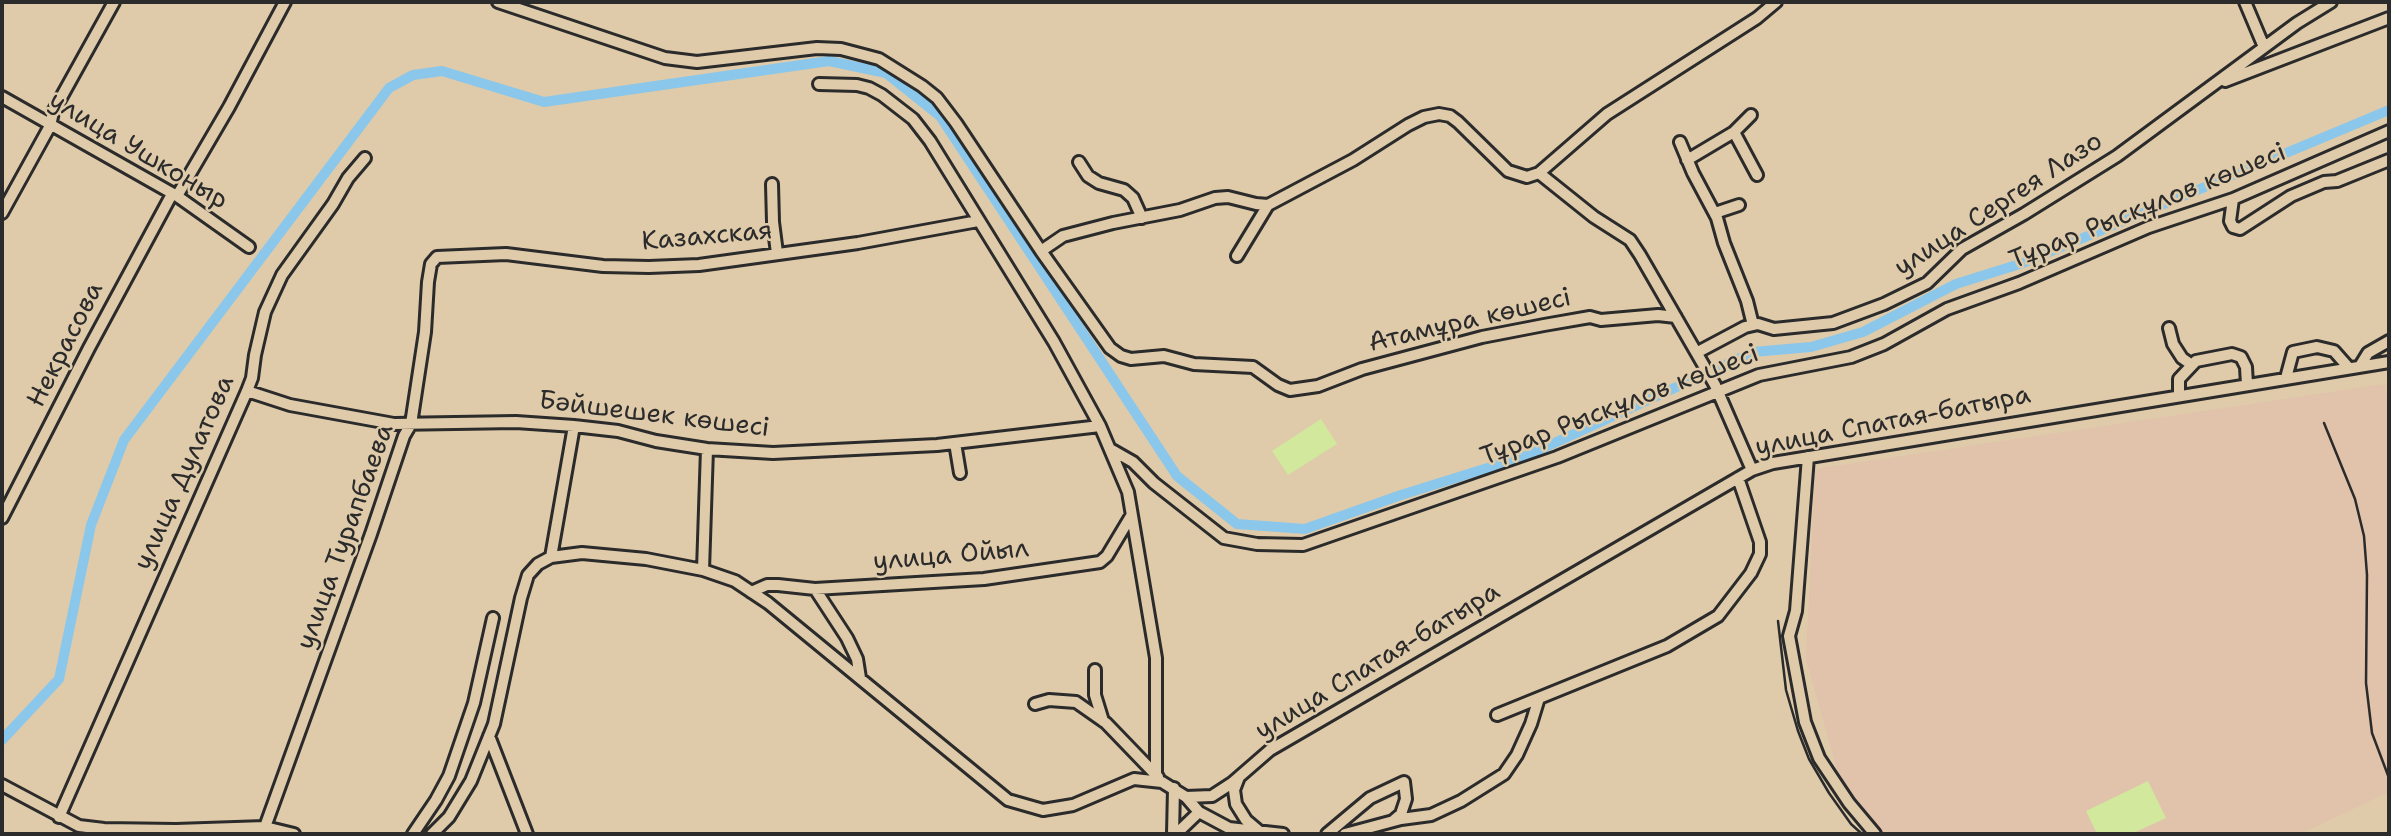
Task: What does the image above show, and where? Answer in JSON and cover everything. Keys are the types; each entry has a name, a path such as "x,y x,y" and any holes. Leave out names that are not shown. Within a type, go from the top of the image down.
{"street":[{"path":"2,213 50,126 53,112 114,2"},
{"name":"Некрасова","path":"2,518 89,348 175,195 229,107 285,2"},
{"name":"Атамұра көшесі","path":"498,2 665,58 697,62 817,48 841,49 879,59 913,79 937,98 1103,339 1121,356 1131,359 1164,356 1194,364 1253,367 1290,390 1318,386 1362,369 1482,337 1544,325 1590,317 1601,320 1658,315 1676,317"},
{"path":"1237,256 1268,205 1353,160 1424,117 1439,114 1450,116 1508,172 1527,177 1539,173 1607,114 1757,18 1776,2"},
{"path":"2245,2 2264,47"},
{"name":"улица Сергея Лазо","path":"1753,325 1774,329 1833,323 1884,304 1927,283 1962,249 2117,156 2297,23 2331,2"},
{"path":"2213,86 2389,18"},
{"path":"819,84 869,88 913,119 930,141 1054,342 1101,426 1128,492 1156,658 1159,779"},
{"name":"улица Ушконыр","path":"2,97 175,195 249,247"},
{"path":"1688,160 1734,132 1751,115"},
{"name":"Тұрар Рысқұлов көшесі","path":"1112,450 1133,462 1154,483 1224,538 1257,544 1303,545 1558,457 1716,388 1759,375 1851,357 1884,344 1947,309 2019,283 2149,227 2233,199 2389,131"},
{"path":"1734,132 1758,175"},
{"path":"1680,142 1715,213 1753,325 1700,356"},
{"name":"улица Дулатова","path":"59,817 252,379 265,312 282,275 333,204 348,178 365,158"},
{"path":"2233,199 2230,221 2233,227 2240,229 2291,195 2324,182 2337,181 2389,160"},
{"path":"1079,162 1088,176 1099,183 1124,190 1133,198 1142,218"},
{"path":"1539,173 1594,217 1629,240 1640,255 1700,356 1752,470"},
{"path":"772,184 777,253"},
{"path":"1041,251 1063,236 1180,211 1216,198 1228,197 1268,205"},
{"path":"1715,213 1739,205"},
{"name":"Казахская","path":"438,257 506,254 603,266 699,265 858,243 978,220"},
{"name":"улица Турапбаева","path":"265,827 404,436 411,424 425,332 429,273 431,264 438,257"},
{"path":"2169,328 2177,351 2192,365"},
{"path":"2286,378 2293,352 2317,347 2334,351 2354,367 2368,353 2389,341"},
{"path":"2179,396 2179,379 2196,361 2232,354 2241,357 2246,367 2247,385"},
{"name":"улица Спатая-батыра","path":"1186,797 1212,796 1270,750 1752,470 1808,457 2389,362"},
{"name":"Бәйшешек көшесі","path":"247,391 290,405 394,424 516,422 574,426 618,431 656,441 707,449 773,453 955,443 1101,426"},
{"path":"551,557 574,426"},
{"path":"955,443 960,473"},
{"path":"703,570 707,449"},
{"path":"1808,457 1796,611 1789,636 1805,722 1819,758 1849,803 1875,834"},
{"path":"1497,715 1667,646 1718,616 1751,573 1759,554 1760,542 1738,478"},
{"name":"улица Ойыл","path":"751,592 767,585 816,589 984,579 1100,562 1108,556 1131,516"},
{"path":"430,809 436,830 449,817 471,781 497,712 528,575 538,564 551,557 582,554 646,559 703,570 735,581 860,678 1009,800 1043,810 1073,805 1133,779 1159,779"},
{"path":"816,589 858,659 860,678"},
{"path":"413,834 449,776 474,704 493,618"},
{"path":"1095,670 1095,695 1103,721"},
{"path":"1345,834 1392,821 1431,815 1461,801 1504,774 1517,755 1539,698"},
{"path":"1035,704 1049,700 1076,702 1103,721 1159,779 1186,797 1199,812 1229,828 1283,834"},
{"path":"489,736 527,834"},
{"path":"1239,777 1234,790 1236,804 1259,831"},
{"path":"1327,834 1370,798 1404,782 1406,799 1401,814 1392,821"},
{"path":"2,785 79,826 104,829 265,827 287,833"},
{"path":"1172,832 1174,788"},
{"path":"1172,832 1199,812"}],"shaded area":[{"path":"2385,384 2389,412 2389,792 2300,834 1884,834 1839,777 1806,659 1815,469"}],"green space":[{"path":"1321,419 1337,444 1288,475 1272,451"},
{"path":"2148,781 2166,818 2131,834 2097,834 2086,811"}],"waterway":[{"path":"2,740 59,679 91,525 124,440 389,88 413,75 442,71 544,102 829,61 886,73 940,116 1177,476 1237,524 1305,529 1401,495 1526,456 1753,352 1811,347 1863,332 1956,284 2023,263 2389,110"}],"railway":[{"path":"2324,423 2355,499 2364,536 2367,575 2366,683 2372,733 2389,778"},
{"path":"1778,621 1786,690 1809,759 1829,793 1851,824 1862,834"}]}
